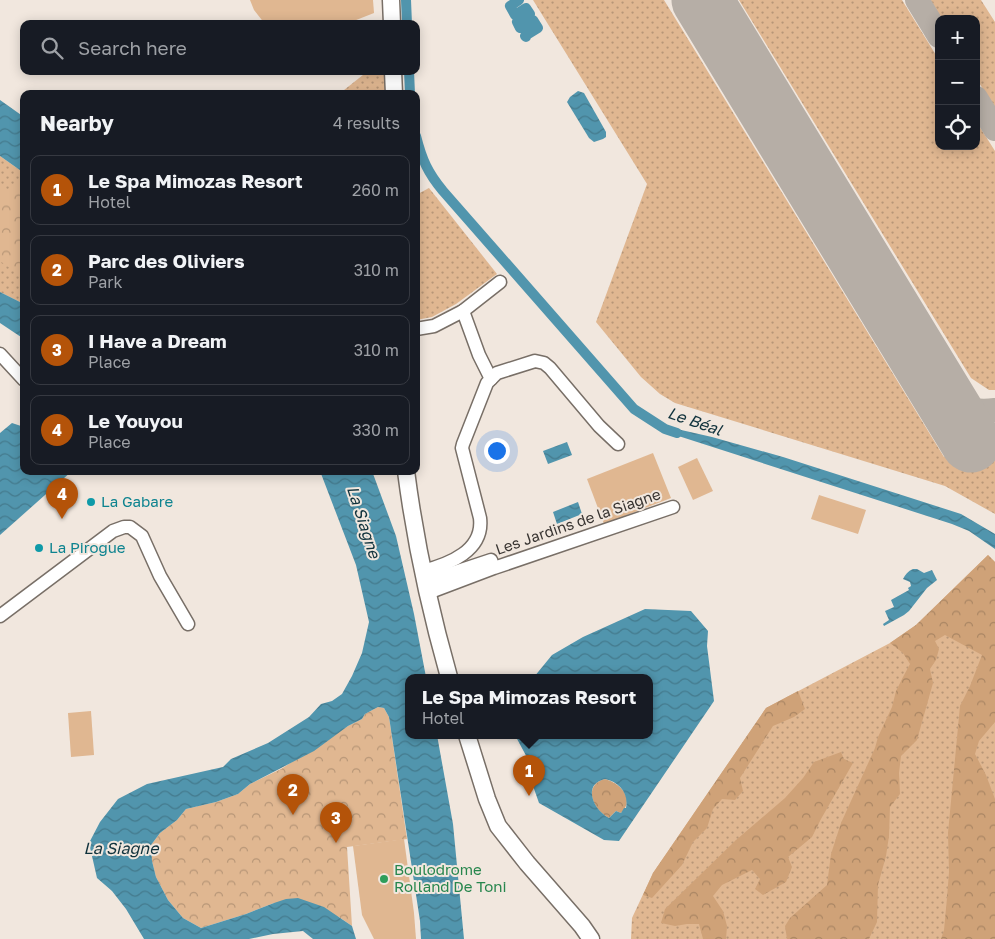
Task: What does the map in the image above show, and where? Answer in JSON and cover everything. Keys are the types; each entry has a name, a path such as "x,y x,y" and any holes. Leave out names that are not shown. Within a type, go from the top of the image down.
{"main road":[{"path":"391,0 392,20"},
{"path":"393,75 394,90"},
{"path":"407,475 425,582 448,674"},
{"path":"468,739 487,799 498,826 517,852 582,926 591,939"}],"street":[{"path":"420,328 434,326 462,311 500,282"},
{"path":"462,311 479,355 491,378"},
{"path":"0,354 20,376"},
{"path":"425,582 471,547 480,532 480,518 462,444 487,383 497,373 535,361 544,363 599,426 618,444"},
{"name":"Les Jardins de la Siagne","path":"425,582 491,560 494,568 672,507"},
{"path":"0,616 113,531 124,526 130,527 142,536 160,576 188,624"}],"green space":[{"path":"250,0 373,0 374,13 356,20 262,20 254,10"},
{"path":"533,0 664,0 944,457 995,426 995,514 945,486 675,403 660,394 641,377 596,322 647,184"},
{"path":"739,0 902,0 935,54 935,150 980,150 980,127 995,151 995,390 989,390 971,378"},
{"path":"930,0 981,0 995,22 995,108 980,84 980,15 939,15"},
{"path":"363,75 386,75 387,90 344,90"},
{"path":"0,156 20,170 20,302 0,292"},
{"path":"20,183 20,275 0,261 0,188 9,193"},
{"path":"429,188 497,274 456,304 432,317 420,319 420,193"},
{"path":"653,453 671,498 604,524 587,479"},
{"path":"697,458 713,491 693,500 678,467"},
{"path":"819,495 866,510 858,534 811,519"},
{"path":"988,555 995,562 995,939 631,939 632,918 653,873 766,708 890,643 916,625"},
{"path":"988,555 995,562 995,722 979,741 975,754 986,775 995,799 995,939 941,939 944,930 947,898 949,872 948,833 960,706 982,655 945,635 935,641 939,649 936,660 930,669 933,683 917,740 901,756 899,773 900,794 890,807 886,856 878,885 877,922 869,939 787,939 785,926 790,918 827,885 831,854 841,823 875,748 892,707 896,691 910,664 903,653 890,643 916,625"},
{"path":"798,691 805,709 794,717 773,726 740,778 743,791 735,800 722,799 713,809 707,828 693,842 682,865 652,898 643,895 653,873 766,708"},
{"path":"378,707 384,708 389,717 407,839 347,847 352,926 339,917 274,903 201,928 183,918 168,900 156,877 151,845 160,833 177,820 186,809 216,802 238,794 250,784 281,769"},
{"path":"91,711 94,755 71,757 68,713"},
{"path":"841,752 844,759 853,763 812,837 788,857 792,867 786,882 763,895 755,889 760,879 752,870 722,885 713,896 723,911 727,926 726,939 703,939 699,924 675,926 661,923 665,909 736,840 785,798 814,762"},
{"path":"605,779 621,788 627,802 621,813 616,811 609,818 598,809 592,798 594,786"},
{"name":"Boulodrome Rolland De Toni","path":"404,839 416,939 374,939 362,915 353,846"}],"water":[{"path":"578,91 584,93 606,132 606,137 603,139 594,142 589,138 567,102"},
{"path":"0,100 20,114 20,170 0,156"},
{"path":"0,292 20,302 20,336 0,323"},
{"path":"12,423 20,426 20,475 68,475 0,535 0,433"},
{"path":"668,427 783,457 961,514 995,534 995,549 969,531 952,524 666,432 665,429"},
{"path":"567,442 572,455 548,464 543,451"},
{"name":"La Siagne","path":"322,475 373,475 396,536 425,674 405,674 405,739 438,739 453,824 464,939 421,939 420,921 389,717 384,708 378,707 365,714 362,719 348,726 314,751 250,784 238,794 216,802 186,809 177,820 160,833 151,845 156,877 168,900 183,918 201,928 286,899 298,898 324,907 352,926 356,939 313,939 303,931 249,939 144,939 126,909 112,891 97,878 89,843 100,822 118,799 147,784 223,767 231,759 268,743 309,717 321,704 332,701 342,694 362,653 369,622 356,565"},
{"path":"578,502 582,514 557,524 553,512"},
{"path":"913,569 924,573 932,570 937,580 927,588 909,611 884,626 883,624 889,620 885,611 894,607 891,600 909,590 910,582 903,579"},
{"path":"645,609 691,611 708,631 707,646 714,701 619,841 604,840 539,803 532,783 530,763 517,739 653,739 653,674 536,674 552,655 583,637","holes":["605,779 615,783 622,789 627,803 626,808 621,813 616,811 609,818 598,809 592,797 592,791 598,782"]}],"waterway":[{"name":"Le Béal","path":"406,0 407,20"},
{"path":"519,0 510,6 515,15 526,8 530,14 517,22 520,28 533,20 538,28 526,37"},
{"name":"Le Béal","path":"409,75 410,90"},
{"name":"Le Béal","path":"420,149 426,166 443,191 634,409 665,429 677,433"}],"taxiway":[{"path":"917,0 935,29"},
{"path":"980,105 995,129"},
{"path":"934,381 953,401 960,405 975,410 995,410"}],"runway":[{"path":"702,0 971,442"}],"place":[{"name":"La Gabare","path":"91,502"},
{"name":"Le Youyou","path":"62,519"},
{"name":"La Pirogue","path":"39,548"},
{"name":"Le Spa Mimozas Resort","path":"529,796"},
{"name":"Parc des Oliviers","path":"293,815"},
{"name":"I Have a Dream","path":"336,843"},
{"name":"Boulodrome Rolland De Toni","path":"384,879"}]}
